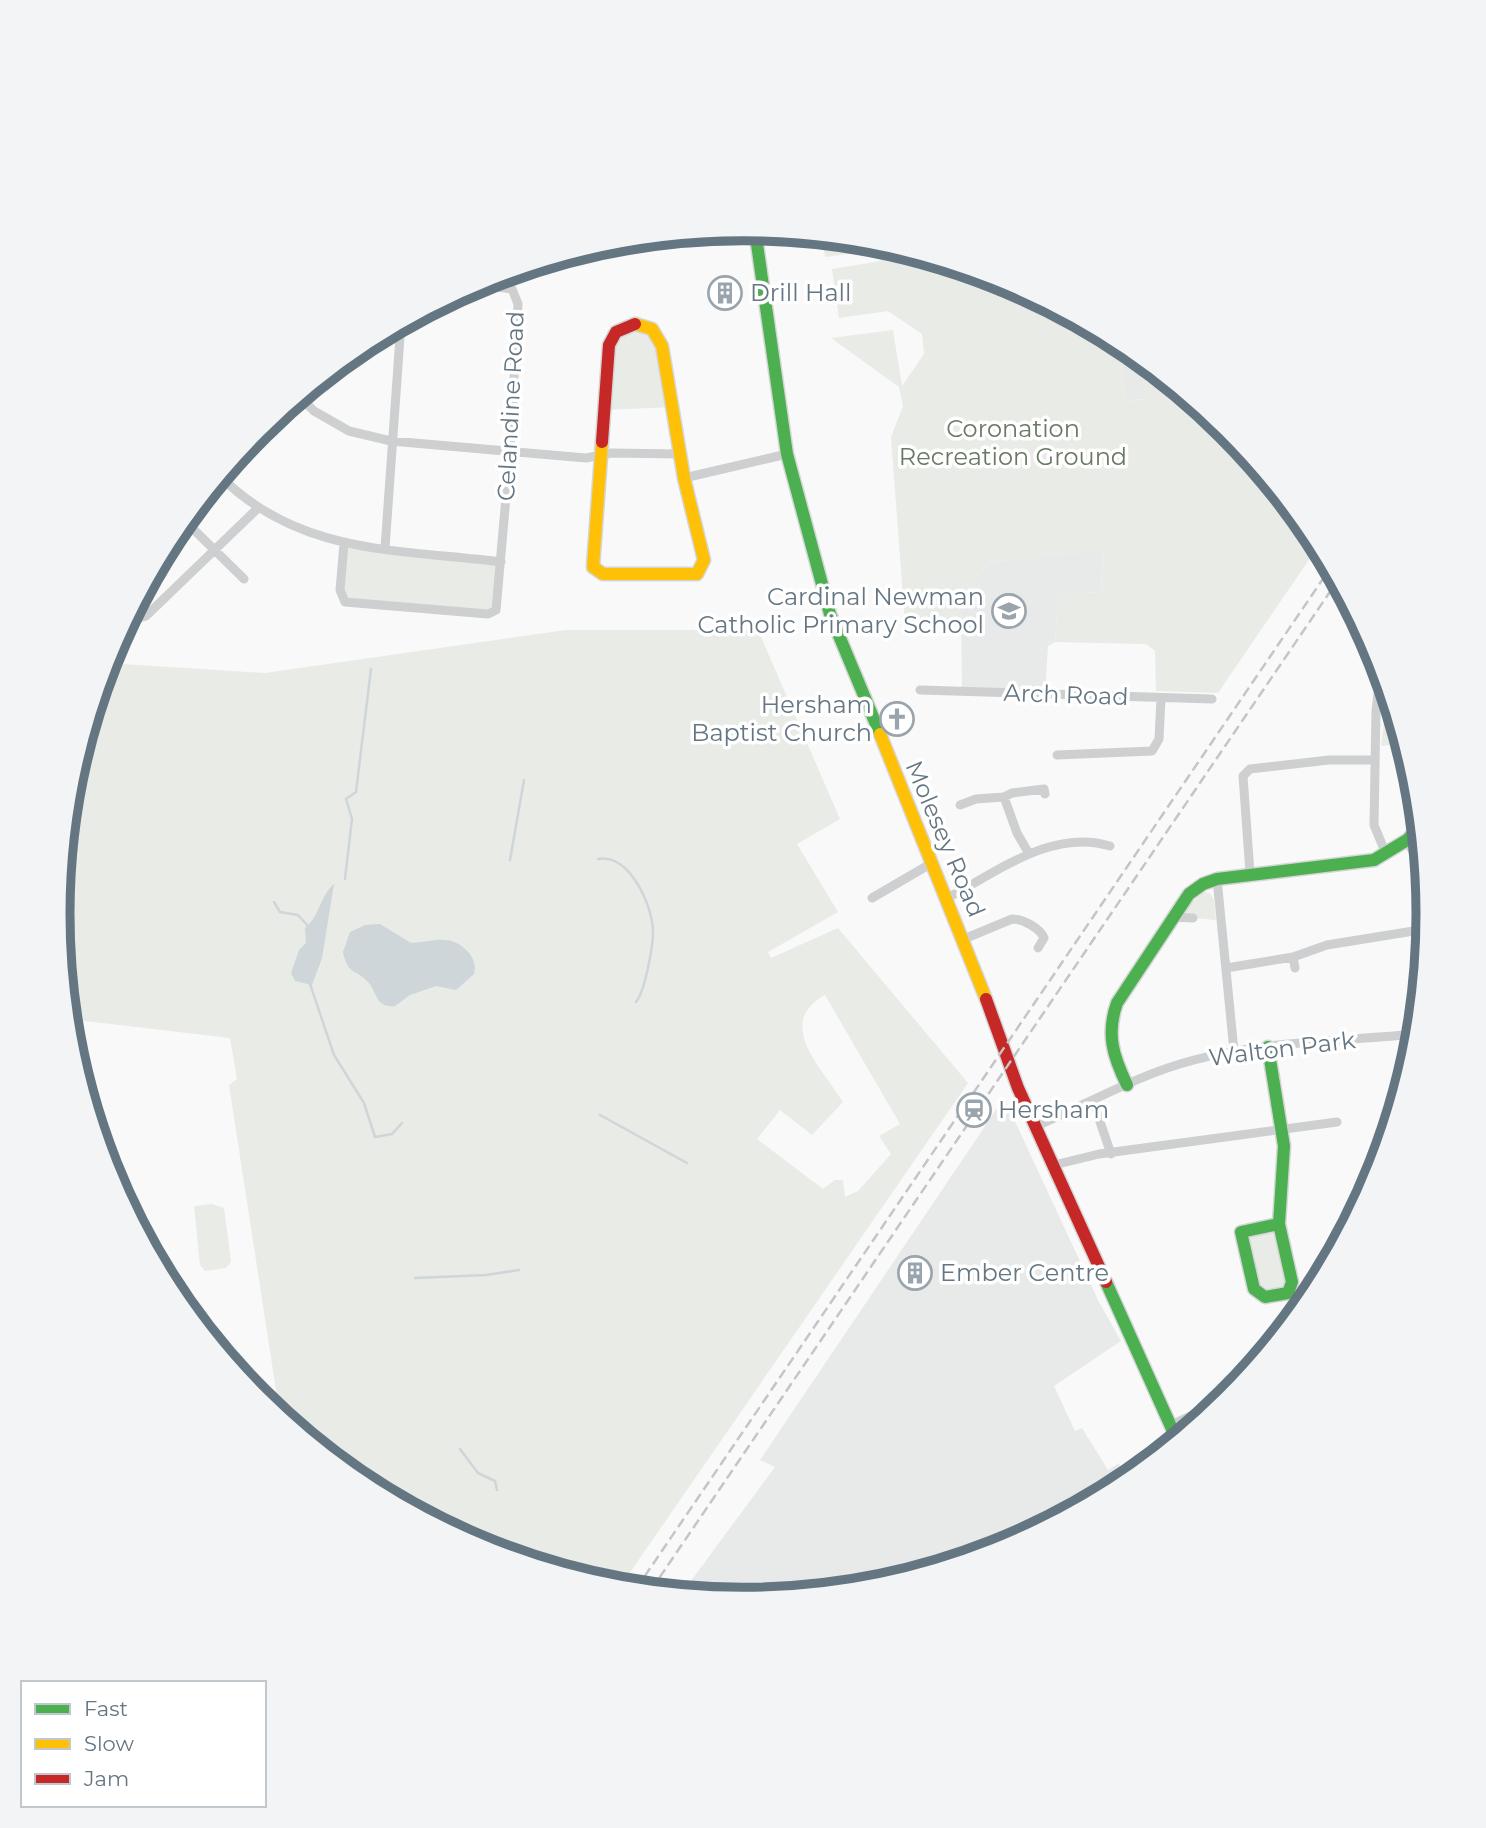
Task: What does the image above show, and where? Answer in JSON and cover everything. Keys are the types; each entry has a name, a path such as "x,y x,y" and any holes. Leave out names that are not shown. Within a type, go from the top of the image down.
{"street":[{"name":"Molesey Road","path":"757,241 787,454 804,523 844,653 964,939 994,1025 1036,1126 1174,1431"},
{"name":"Celandine Road","path":"344,544 340,595 349,603 492,613 498,606 510,452 517,298 506,286 502,286"},
{"path":"635,324 652,329 662,346 684,478 704,560 701,571 686,574 603,573 593,567 600,455 609,345 616,332 635,324"},
{"path":"385,548 399,336"},
{"path":"305,403 349,432 391,441 586,458 600,455 680,454"},
{"path":"684,478 787,454"},
{"path":"227,482 257,509 301,531 344,544 501,562"},
{"path":"138,618 146,616 257,509"},
{"path":"192,528 244,579"},
{"path":"141,611 146,616"},
{"name":"Arch Road","path":"920,690 1212,699"},
{"path":"1379,696 1374,825 1386,854"},
{"path":"1057,755 1152,751 1159,739 1161,698"},
{"path":"1250,873 1243,776 1250,769 1375,760"},
{"path":"960,806 976,799 1044,789 1045,794"},
{"path":"1004,797 1017,833 1028,852"},
{"path":"1127,1085 1111,1048 1109,1022 1117,1003 1189,894 1203,884 1217,879 1250,873 1359,863 1386,854 1411,836"},
{"path":"1408,840 1413,850"},
{"path":"947,898 1028,852 1093,841 1110,847"},
{"path":"872,898 932,863"},
{"path":"1217,879 1234,1051"},
{"path":"1172,917 1193,918"},
{"path":"964,939 1012,919 1020,919 1042,933 1044,938 1038,948"},
{"path":"1226,968 1293,957 1327,946 1416,931"},
{"path":"1293,957 1295,968"},
{"name":"Walton Park","path":"1036,1126 1184,1063 1234,1051 1405,1035"},
{"path":"1268,1047 1284,1146 1279,1224 1291,1289 1288,1293 1265,1298 1259,1296 1254,1289 1241,1232 1279,1224"},
{"path":"1093,1101 1111,1154"},
{"path":"1054,1165 1111,1154 1337,1122"},
{"path":"1171,1424 1189,1418"}],"shaded area":[{"path":"1120,356 1172,395 1126,401"},
{"name":"Cardinal Newman Catholic Primary School","path":"1103,549 1101,592 1058,594 1055,642 1048,646 1045,694 962,692 961,597 988,563"},
{"path":"334,884 322,958 312,985 295,981 291,973 299,950 306,943 305,928"},
{"path":"380,924 411,943 442,940 456,942 471,956 475,966 474,974 456,990 436,986 410,995 395,1006 384,1005 368,982 350,969 343,952 350,932 365,925"},
{"path":"1004,1098 1099,1302 1121,1341 1054,1386 1075,1431 1082,1428 1108,1470 1119,1463 1122,1471 1063,1506 1060,1502 1063,1506 1041,1518 1001,1536 917,1564 874,1574 787,1586 688,1585 775,1467 760,1460"}],"green space":[{"path":"823,246 862,252 825,257"},
{"name":"Coronation Recreation Ground","path":"874,254 959,277 1001,292 1080,331 1120,356 1126,401 1145,399 1142,372 1219,438 1277,504 1312,555 1218,693 1156,691 1155,651 1146,644 1055,642 1058,594 1101,592 1103,549 988,563 961,597 961,625 905,623 891,437 903,406 899,387 831,338 893,330 902,386 924,354 922,334 888,311 839,318 832,269 881,261"},
{"path":"652,329 672,407 603,410 616,332"},
{"path":"344,544 501,562 496,610 349,603 340,595"},
{"path":"566,630 758,630 840,819 797,844 838,912 768,952 771,958 838,928 968,1083 627,1576 569,1564 527,1551 445,1518 369,1474 333,1448 278,1400 229,1085 237,1079 230,1038 79,1020 71,958 71,870 83,783 93,740 118,664 265,673","holes":["825,995 900,1124 879,1136 891,1154 858,1191 845,1197 843,1180 835,1180 823,1189 757,1139 780,1110 812,1135 843,1102 815,1061 803,1032 803,1019 810,1006"]},
{"path":"1385,714 1394,745 1381,746"},
{"path":"1203,892 1210,893 1214,900 1216,920 1193,918 1184,911"},
{"path":"212,1204 224,1208 231,1262 226,1268 205,1271 200,1265 194,1206"},
{"path":"1276,1229 1287,1284 1268,1292 1259,1285 1249,1240 1251,1236"}],"waterway":[{"path":"345,879 352,819 346,799 356,792 371,669"},
{"path":"510,860 524,780"},
{"path":"598,859 610,859 620,864 638,884 649,909 653,932 652,948 636,1002"},
{"path":"274,902 280,912 298,915 308,926"},
{"path":"310,984 334,1055 364,1103 375,1137 392,1134 402,1123"},
{"path":"600,1115 687,1163"},
{"path":"415,1278 486,1275 519,1270"},
{"path":"460,1449 478,1473 495,1481 497,1490"}],"railway":[{"path":"643,1579 1325,576"},
{"path":"657,1581 1332,589"}],"traffic: fast":[{"path":"757,241 787,454 830,614 880,734"},
{"path":"1127,1085 1113,1045 1112,1025 1117,1003 1189,894 1203,884 1217,879 1374,860 1411,836"},
{"path":"1268,1047 1284,1146 1279,1224 1292,1282 1288,1293 1265,1297 1254,1289 1241,1232 1279,1224"},
{"path":"1106,1282 1173,1431"}],"traffic: slow":[{"path":"602,442 593,567 603,574 697,574 704,560 684,478 662,346 652,329 635,324"},
{"path":"880,734 986,999"}],"traffic: jam":[{"path":"602,442 609,345 616,332 635,324"},
{"path":"986,999 1018,1088 1106,1282"}],"place":[{"name":"Drill Hall","path":"725,293"},
{"name":"Cardinal Newman Catholic Primary School","path":"1009,611"},
{"name":"Hersham Baptist Church","path":"897,719"},
{"name":"Hersham","path":"974,1110"},
{"name":"Ember Centre","path":"915,1273"}]}
